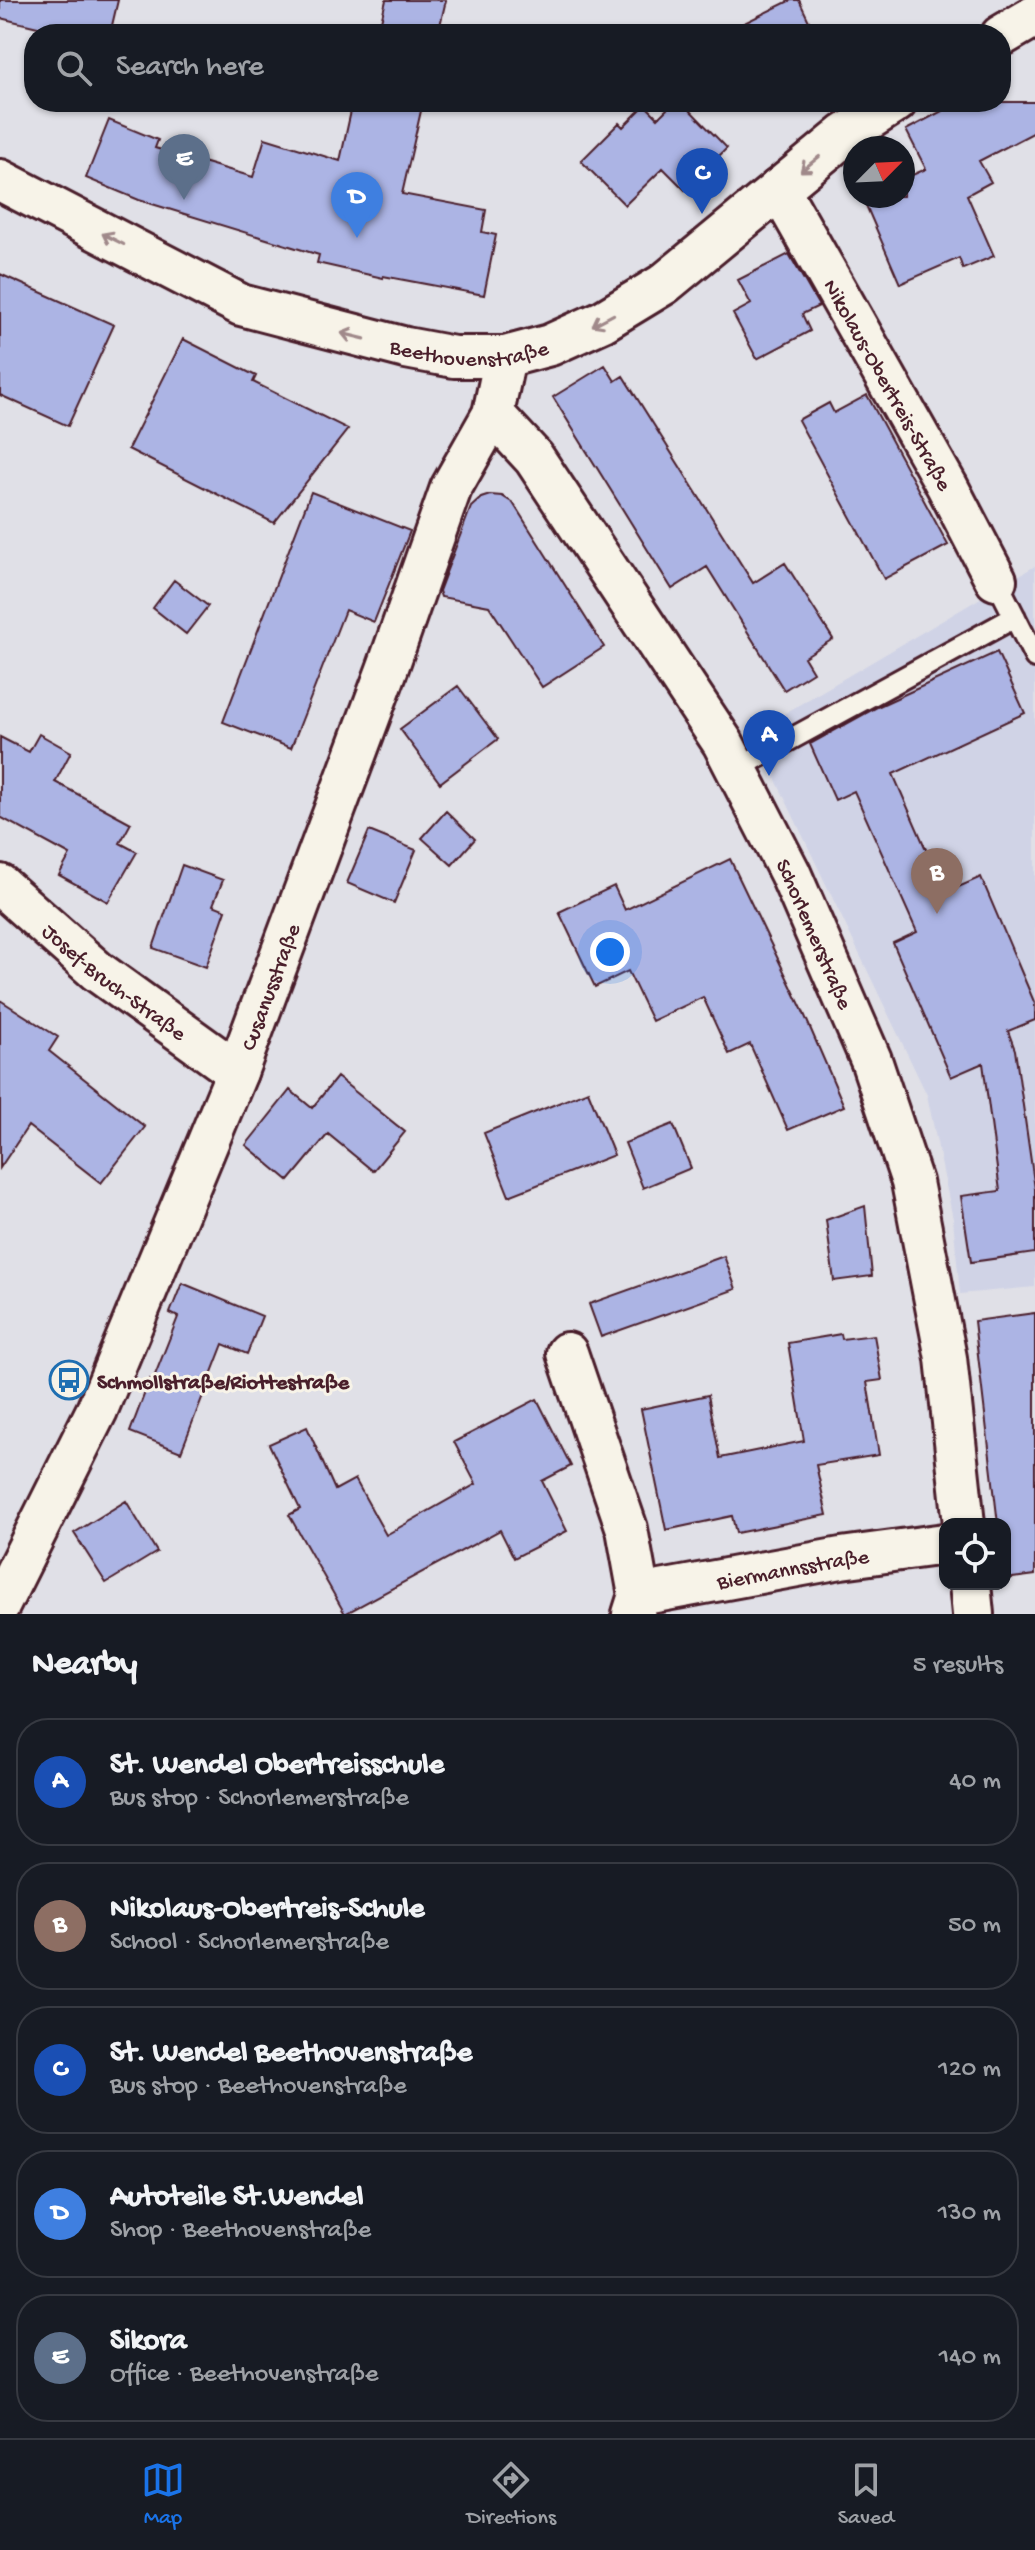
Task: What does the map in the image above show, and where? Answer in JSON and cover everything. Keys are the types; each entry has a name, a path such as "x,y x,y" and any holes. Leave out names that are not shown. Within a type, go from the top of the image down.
{"street":[{"path":"1011,30 1035,16"},
{"name":"Beethovenstraße","path":"0,180 241,305 406,348 454,357 505,357 550,345 603,321 664,284 846,134 880,112"},
{"name":"Nikolaus-Obertreis-Straße","path":"779,189 947,486 996,580"},
{"name":"Cusanusstraße","path":"0,1604 97,1410 237,1072 388,667 451,488 493,414 505,357"},
{"name":"Schorlemerstraße","path":"493,414 534,458 723,743 790,873 871,1060 912,1182 946,1358 963,1518"},
{"name":"Josef-Bruch-Straße","path":"0,885 97,971 237,1072"},
{"name":"Biermannsstraße","path":"567,1353 627,1529 636,1604 841,1558 939,1545"},
{"path":"971,1590 973,1614"}],"lane":[{"path":"996,580 1035,657"},
{"path":"736,769 1015,617"}],"shaded area":[{"path":"1035,566 1035,1287 960,1294 953,1219 927,1095 753,732"}],"building":[{"path":"0,0 118,0 112,24 25,24 0,18"},
{"path":"386,0 446,0 440,24 380,24"},
{"path":"791,0 799,0 810,24 742,24"},
{"path":"1011,102 1035,102 1035,132 979,161 991,182 967,195 994,256 963,269 959,258 900,284 867,208 915,208 915,174 926,169 915,148 915,136 909,136 906,130 940,112 1011,112"},
{"path":"351,112 421,112 402,194 486,210 482,232 496,235 484,295 317,263 319,255 139,200 86,178 109,120 158,140 155,148 253,177 265,138 340,161"},
{"path":"638,112 652,112 658,118 664,112 692,112 727,148 685,190 663,168 625,205 581,161 619,123 623,127"},
{"path":"789,254 819,306 802,314 810,331 757,359 733,314 751,304 738,280"},
{"path":"0,274 114,325 68,426 0,395"},
{"path":"183,339 256,376 253,382 348,429 274,523 128,449"},
{"path":"605,365 615,381 623,376 753,583 785,563 833,639 804,657 813,672 784,690 707,567 672,589 553,397"},
{"path":"867,395 948,545 884,579 798,420 829,403 834,413"},
{"path":"311,492 410,531 374,622 345,610 291,748 223,722"},
{"path":"490,495 502,496 513,503 604,647 542,687 489,606 441,597 439,591 471,507"},
{"path":"174,580 208,606 186,634 153,608"},
{"path":"997,652 1025,713 893,774 945,893 981,877 1035,1004 1035,1020 1008,1031 1015,1050 1035,1189 1035,1253 971,1262 961,1196 1000,1191 983,1063 951,1077 893,943 917,932 854,791 835,800 810,744 877,707"},
{"path":"458,686 498,739 440,783 400,729"},
{"path":"39,734 71,752 55,782 131,823 120,843 137,852 108,902 59,875 70,855 0,817 0,737 29,752"},
{"path":"446,811 475,839 452,865 422,838"},
{"path":"369,831 416,850 394,903 347,883"},
{"path":"730,859 802,1009 844,1106 788,1130 750,1044 729,1054 703,997 652,1021 628,971 595,987 559,912 614,886 625,910"},
{"path":"182,865 223,880 213,905 226,910 206,967 153,948"},
{"path":"0,1000 58,1037 49,1051 145,1127 101,1183 28,1126 0,1168"},
{"path":"337,1077 405,1132 373,1171 328,1134 289,1181 246,1145 290,1090 312,1108"},
{"path":"588,1091 614,1155 509,1196 484,1133"},
{"path":"673,1124 691,1168 643,1188 625,1143"},
{"path":"865,1206 872,1276 834,1281 826,1220"},
{"path":"724,1256 736,1289 601,1337 589,1304"},
{"path":"182,1283 262,1316 247,1354 223,1344 181,1452 130,1432 178,1317 170,1313"},
{"path":"1035,1313 1035,1575 1011,1578 1011,1518 997,1518 974,1321"},
{"path":"841,1334 842,1339 874,1335 882,1380 867,1382 879,1455 816,1465 827,1515 736,1533 732,1516 666,1530 641,1409 708,1395 720,1458 804,1441 788,1343"},
{"path":"537,1399 571,1466 542,1481 567,1531 514,1558 500,1530 345,1614 289,1515 300,1509 269,1444 307,1427 335,1490 355,1479 386,1535 476,1484 454,1442"},
{"path":"126,1501 157,1552 106,1583 74,1533"}],"place":[{"name":"Sikora","path":"184,200"},
{"name":"St. Wendel Beethovenstraße","path":"702,214"},
{"name":"Autoteile St.Wendel","path":"357,238"},
{"name":"St. Wendel Obertreisschule","path":"769,776"},
{"name":"Nikolaus-Obertreis-Schule","path":"937,914"},
{"name":"Schmollstraße/Riottestraße","path":"69,1380"}]}
